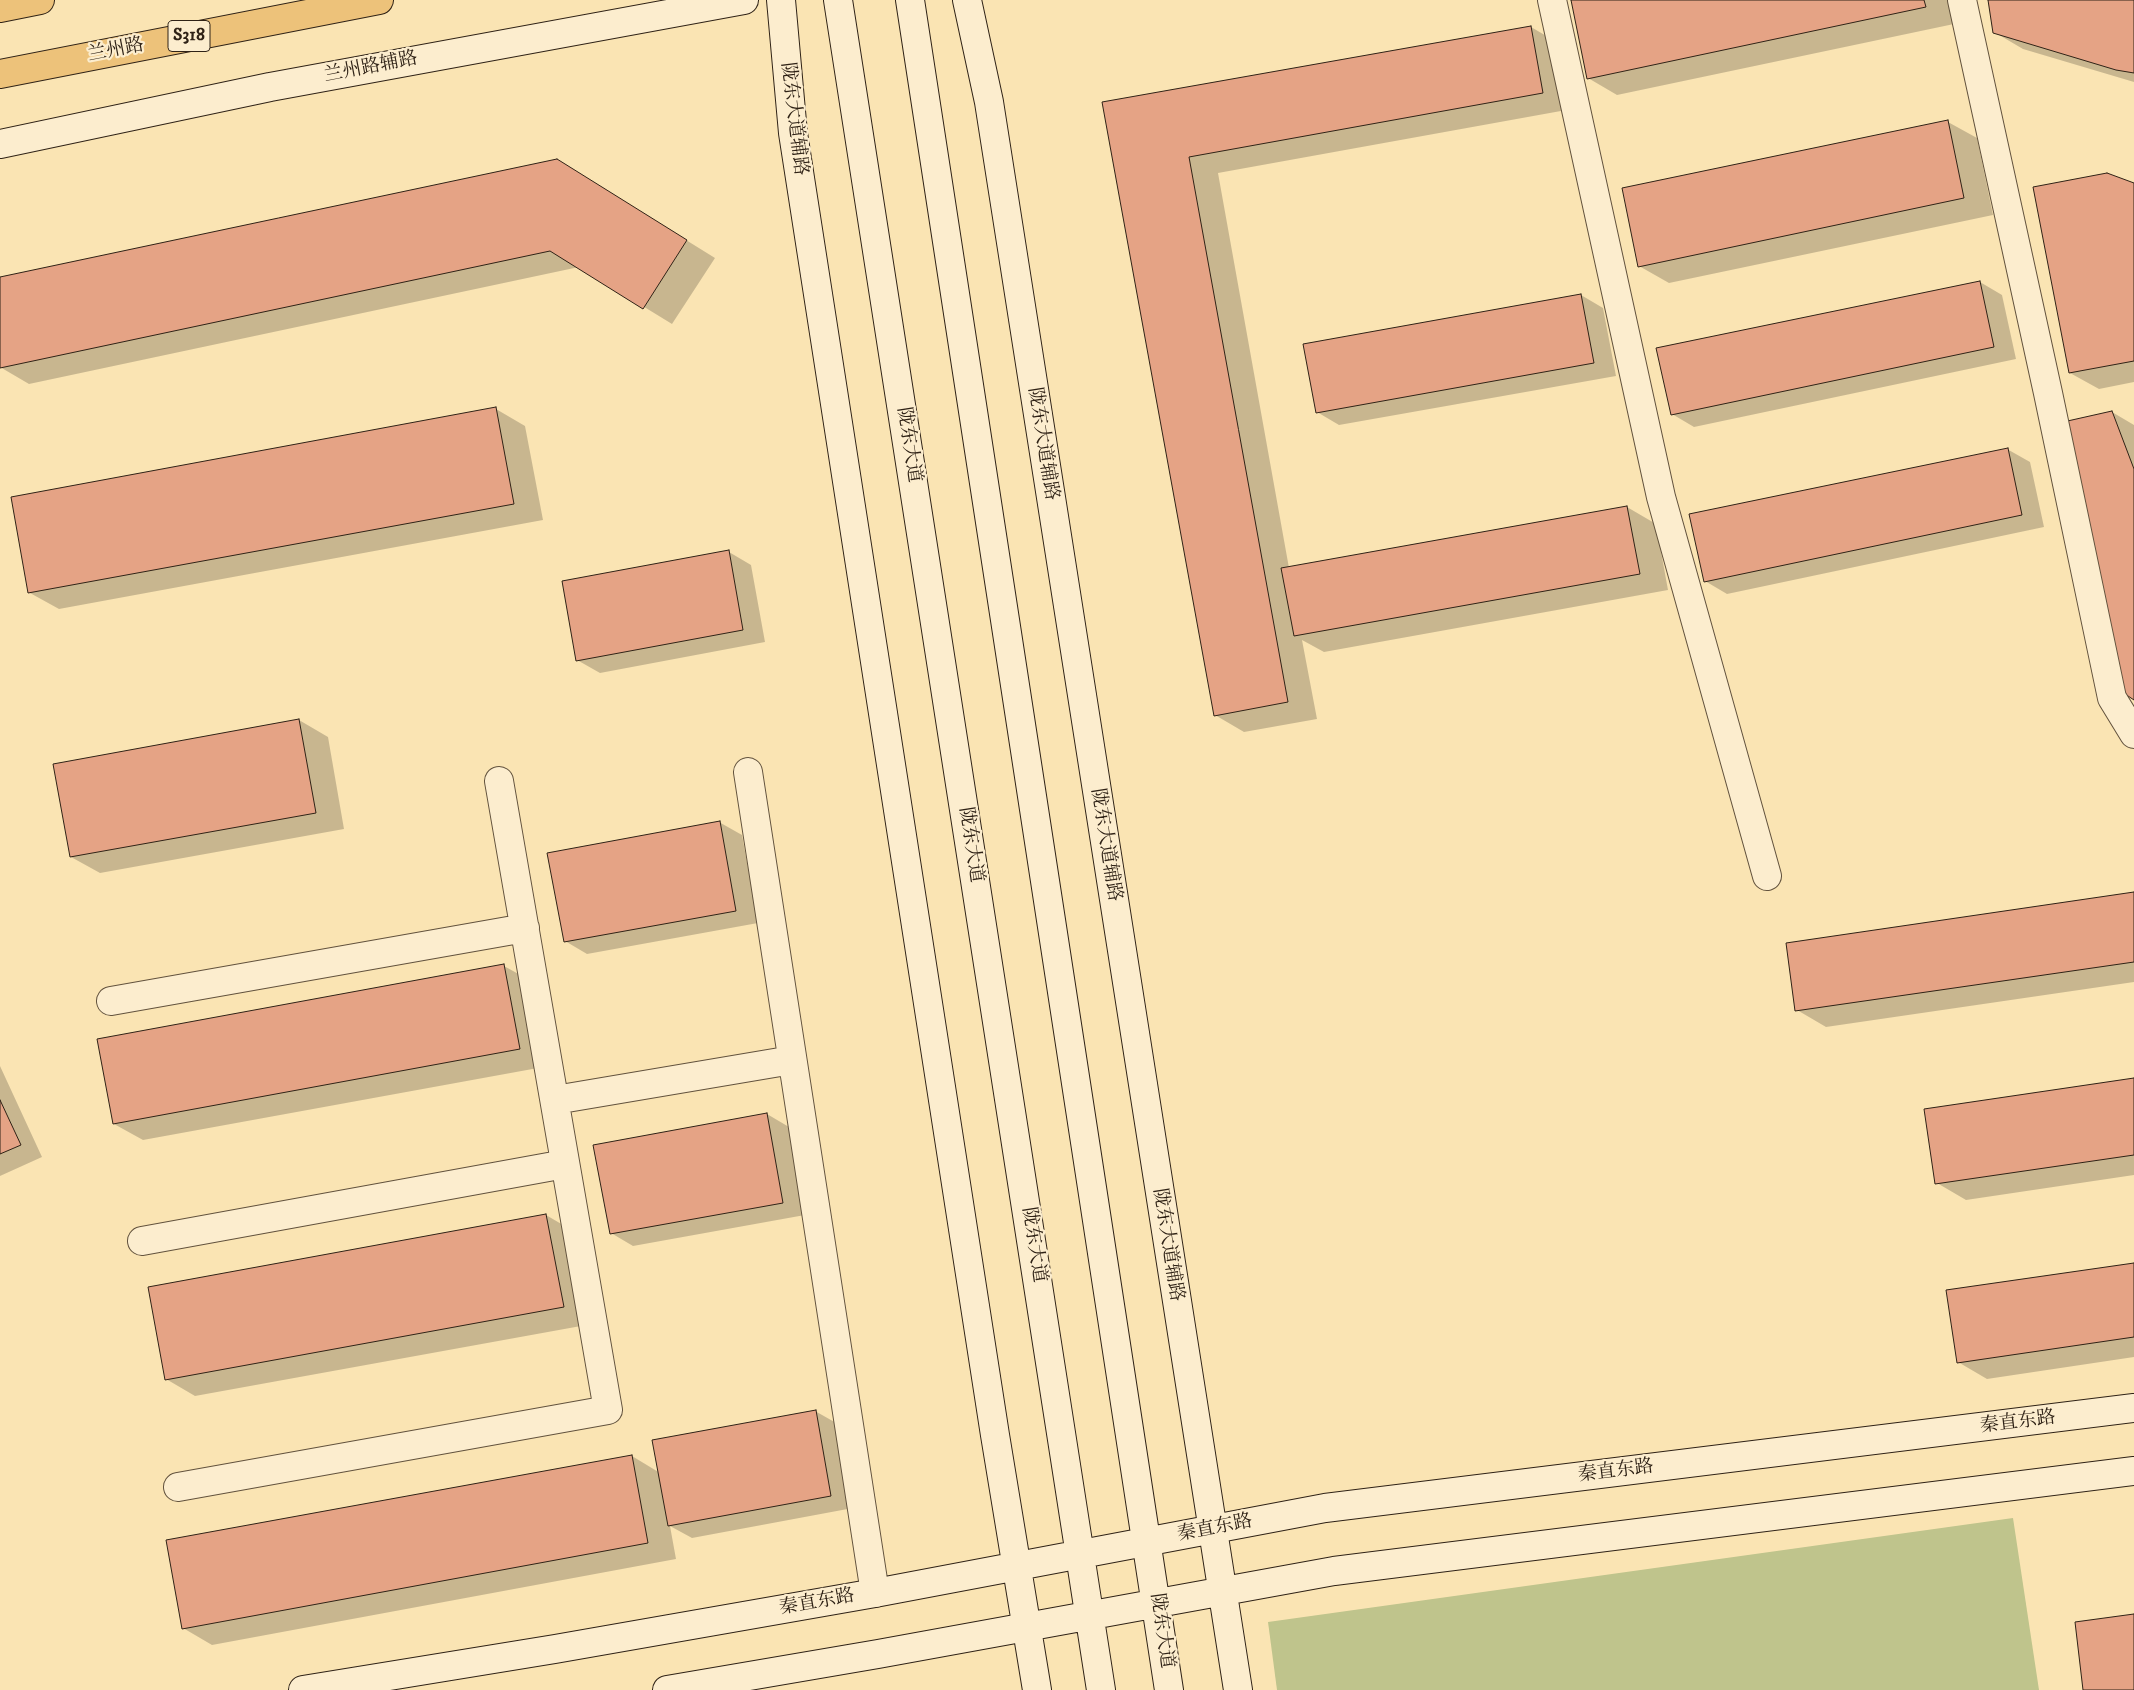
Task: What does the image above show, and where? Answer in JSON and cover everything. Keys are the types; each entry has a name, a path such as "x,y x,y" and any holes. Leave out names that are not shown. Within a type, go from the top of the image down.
{"main road":[{"path":"0,8 40,0"},
{"name":"兰州路","path":"0,74 379,0"}],"street":[{"name":"兰州路辅路","path":"0,144 270,87 744,0"},
{"name":"陇东大道辅路","path":"781,0 793,133 1037,1690"},
{"name":"陇东大道","path":"838,0 1101,1690"},
{"name":"陇东大道","path":"910,0 1169,1690"},
{"name":"陇东大道辅路","path":"967,0 989,102 1238,1690"},
{"path":"1552,0 1661,497 1767,876"},
{"path":"1962,0 2048,393 2112,698 2134,734"},
{"path":"748,772 875,1593"},
{"path":"178,1487 608,1410 499,781"},
{"path":"110,1001 525,928"},
{"path":"555,1100 792,1060"},
{"path":"142,1241 565,1164"},
{"name":"秦直东路","path":"303,1690 555,1649 875,1593 1325,1508 2134,1408"},
{"path":"667,1690 1334,1571 2134,1471"}],"green space":[{"path":"2013,1518 2039,1690 1277,1690 1268,1622"}],"building":[{"path":"1571,0 1924,0 1926,7 1587,79"},
{"path":"1988,0 2134,0 2134,73 2116,70 1993,33"},
{"path":"1531,26 1543,93 1189,157 1288,702 1214,716 1102,102"},
{"path":"1948,120 1964,198 1638,267 1622,188"},
{"path":"557,159 687,240 643,309 550,251 0,368 0,277"},
{"path":"2107,173 2134,183 2134,361 2069,373 2033,187"},
{"path":"1980,281 1994,347 1671,415 1656,348"},
{"path":"1581,294 1594,363 1316,413 1303,344"},
{"path":"496,407 514,504 28,593 11,497"},
{"path":"2112,411 2134,469 2134,700 2125,694 2063,422"},
{"path":"2008,448 2022,515 1704,582 1689,514"},
{"path":"1627,506 1640,574 1294,636 1281,568"},
{"path":"729,550 743,630 576,661 562,581"},
{"path":"299,719 316,813 70,857 53,764"},
{"path":"720,821 736,911 564,942 547,853"},
{"path":"2134,892 2134,962 1795,1011 1786,943"},
{"path":"504,964 520,1049 113,1124 97,1039"},
{"path":"2134,1078 2134,1155 1935,1184 1924,1109"},
{"path":"0,1100 21,1145 0,1154"},
{"path":"767,1113 783,1203 610,1234 593,1145"},
{"path":"546,1214 564,1307 165,1380 148,1287"},
{"path":"2134,1263 2134,1337 1957,1363 1946,1290"},
{"path":"816,1410 831,1496 668,1526 652,1440"},
{"path":"632,1455 648,1543 182,1629 166,1540"},
{"path":"2134,1614 2134,1690 2083,1690 2075,1622"}]}
